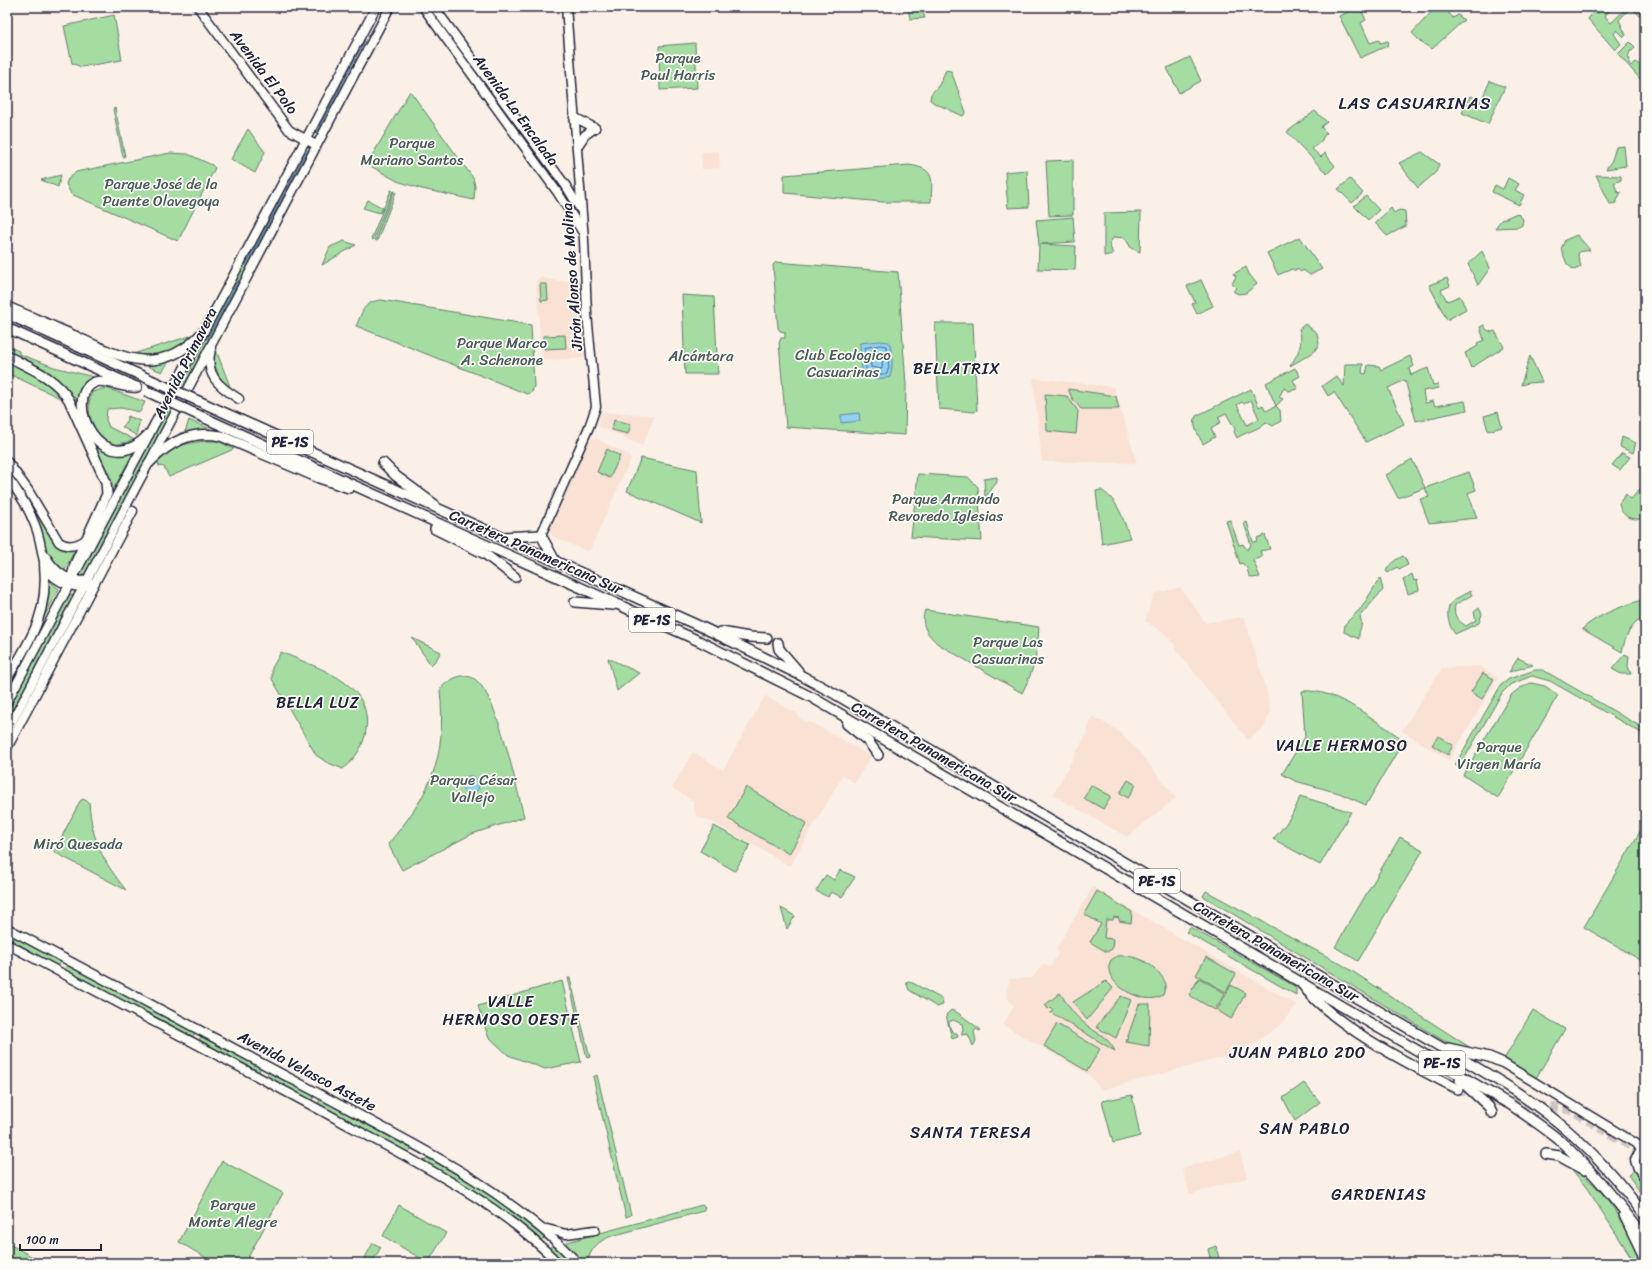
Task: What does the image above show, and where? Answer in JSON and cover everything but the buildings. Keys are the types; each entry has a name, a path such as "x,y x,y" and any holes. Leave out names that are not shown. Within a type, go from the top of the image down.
{"highway":[{"path":"7,307 112,354 137,359 155,359 172,356 187,348 203,332"},
{"name":"Carretera Panamericana Sur","path":"7,314 203,404 706,628 802,676 960,766 1519,1094 1566,1129 1617,1180 1645,1216"},
{"name":"Carretera Panamericana Sur","path":"7,328 744,662 813,698 1436,1060 1533,1120 1558,1139 1594,1176 1621,1206 1645,1238"},
{"path":"7,356 51,379 62,389 69,400 106,482 107,494 75,564 71,581"},
{"path":"141,389 127,388 104,381 94,383 85,391 81,402 82,407 92,433 106,448 120,450 132,448 150,434"},
{"path":"149,463 167,446 178,440 194,435 209,434 221,436 319,478 391,502"},
{"path":"383,463 396,476 424,495 441,510"},
{"path":"401,506 415,518 485,554 515,577"},
{"path":"500,537 541,535 556,561"},
{"path":"574,602 620,606"},
{"path":"706,628 749,637 767,638"},
{"path":"778,643 779,649 802,676"},
{"path":"813,698 864,737 878,754"},
{"path":"1299,981 1308,993 1337,1019 1427,1073 1458,1089"},
{"path":"1439,1046 1489,1057 1501,1062"},
{"path":"1436,1060 1472,1089 1489,1107 1492,1113"},
{"path":"1546,1154 1559,1156 1594,1176"},
{"path":"1621,1206 1630,1229 1645,1259"}],"main road":[{"name":"Avenida El Polo","path":"198,7 290,130 316,145"},
{"name":"Avenida Primavera","path":"7,702 376,7"},
{"name":"Avenida Primavera","path":"7,748 27,703 149,463 390,7"},
{"name":"Avenida La Encalada","path":"423,7 558,193 583,232"},
{"name":"Avenida La Encalada","path":"434,7 566,186 582,211"},
{"name":"Jirón Alonso de Molina","path":"541,535 589,427 596,407 587,314 582,211 566,7"},
{"path":"574,117 595,128 585,135 577,147"},
{"path":"216,335 210,356 209,366 218,384 240,399"},
{"path":"7,462 28,490 62,545 72,546 85,540 98,530"},
{"path":"7,477 27,506 50,564 56,571 71,581"},
{"name":"Avenida Primavera","path":"7,732 27,703 86,600 88,584 133,511"},
{"path":"7,678 29,643 38,622 44,590 44,561 42,547"},
{"path":"44,561 52,575 71,581 88,584"},
{"path":"7,678 24,670"},
{"name":"Avenida Velasco Astete","path":"7,928 421,1147 507,1200 539,1225 578,1263"},
{"name":"Avenida Velasco Astete","path":"7,944 314,1106 413,1161 500,1212 541,1246 558,1263"},
{"path":"59,972 66,959"},
{"path":"194,1043 200,1030"},
{"path":"1501,1062 1643,1148 1635,1160 1637,1167 1645,1178"},
{"path":"314,1106 320,1094"},
{"path":"539,1225 561,1234 595,1230"}],"shaded area":[{"path":"719,151 720,168 702,169 701,152"},
{"path":"540,277 558,281 580,280 584,358 542,361 536,281"},
{"path":"1033,378 1114,387 1137,463 1042,462"},
{"path":"601,412 652,415 654,418 642,446 598,426"},
{"path":"595,438 629,455 631,459 590,550 586,551 552,536 549,530 588,441"},
{"path":"1180,587 1206,623 1244,617 1267,692 1270,712 1265,726 1248,740 1174,647 1175,645 1165,634 1145,621 1154,594"},
{"path":"1480,666 1498,678 1449,760 1402,731 1442,668"},
{"path":"765,696 798,714 799,718 810,722 871,756 855,783 843,775 790,866 714,823 696,816 693,801 672,788 693,752 723,770"},
{"path":"1092,716 1117,730 1139,752 1176,798 1127,837 1053,795 1086,735"},
{"path":"1093,887 1297,1005 1280,1025 1255,1043 1231,1055 1102,1090 1088,1074 1003,1025 1014,1006 1008,998 1007,989 1010,979 1032,978 1043,964 1050,967 1058,954 1057,947"},
{"path":"1240,1152 1247,1178 1190,1194 1182,1168"}],"green space":[{"path":"908,7 921,7 925,18 910,19"},
{"path":"1360,7 1366,20 1361,23 1370,43 1379,40 1380,43 1388,41 1389,43 1387,46 1360,58 1339,16"},
{"path":"1436,7 1444,7 1453,18 1458,15 1464,20 1432,49 1422,43 1412,33"},
{"path":"1603,7 1612,7 1605,16 1611,23 1628,7 1631,7 1619,20 1626,35 1624,37 1617,30 1614,34 1621,44 1615,50 1588,19 1594,11 1598,13"},
{"path":"1631,7 1643,7 1645,14 1640,16"},
{"path":"114,15 122,60 81,67 72,63 64,26"},
{"path":"1630,42 1635,47 1632,51 1630,51 1628,58 1630,59 1629,63 1631,66 1636,62 1645,69 1645,76 1641,80 1618,54"},
{"name":"Parque Paul Harris","path":"695,43 697,88 660,90 659,46"},
{"path":"1190,57 1201,81 1179,93 1167,68"},
{"path":"946,70 951,71 966,112 963,116 930,100 931,94 939,85"},
{"path":"1490,81 1505,87 1488,124 1462,113 1470,96 1476,98 1474,104 1479,105"},
{"path":"341,86 343,87 318,135 316,133"},
{"name":"Parque Mariano Santos","path":"410,91 473,178 475,186 474,200 422,189 397,181 367,164"},
{"path":"115,108 125,156 123,157 113,109"},
{"path":"1315,111 1327,122 1321,127 1327,133 1312,149 1321,157 1325,153 1335,166 1327,174 1287,132"},
{"path":"248,129 265,152 255,173 231,159"},
{"path":"308,145 311,147 85,575 77,577"},
{"path":"1624,146 1626,166 1606,169 1612,160 1616,147"},
{"path":"1422,152 1439,164 1436,172 1418,188 1399,163"},
{"name":"Parque José de la Puente Olavegoya","path":"170,153 188,154 212,165 215,168 178,241 71,194 66,184 68,179 76,172"},
{"path":"1073,160 1073,215 1049,216 1046,161"},
{"path":"909,165 924,169 928,172 932,181 931,202 883,202 784,193 784,175"},
{"path":"1027,170 1029,207 1008,208 1005,172"},
{"path":"61,175 58,187 41,180"},
{"path":"1596,175 1621,176 1621,180 1614,183 1618,193 1621,192 1616,203 1610,204"},
{"path":"1508,178 1519,184 1515,190 1524,195 1519,205 1492,192 1495,185 1503,189"},
{"path":"1350,179 1363,193 1352,203 1338,189"},
{"path":"391,190 393,191 373,240 371,239"},
{"path":"394,191 396,192 377,241 375,240"},
{"path":"1366,196 1379,210 1368,220 1354,206"},
{"path":"368,200 383,208 380,213 363,208"},
{"path":"1391,208 1394,213 1399,210 1405,211 1406,226 1387,236 1375,223"},
{"path":"1141,212 1140,252 1131,248 1125,238 1114,237 1109,244 1113,254 1104,256 1104,213"},
{"path":"1517,213 1523,219 1522,225 1519,227 1495,228 1501,220"},
{"path":"1073,217 1075,242 1040,244 1076,246 1075,270 1038,269 1039,244 1036,220"},
{"path":"1577,235 1590,250 1579,252 1578,256 1581,267 1574,270 1567,264 1561,249 1565,240"},
{"path":"1300,237 1322,269 1310,275 1303,270 1301,272 1297,269 1296,271 1292,269 1278,275 1267,253"},
{"path":"344,241 356,245 322,265 330,247"},
{"path":"1482,251 1490,268 1478,285 1468,264"},
{"name":"Club Ecologico Casuarinas","path":"776,262 898,272 906,385 905,435 786,427 779,343 781,338 785,338 785,332 780,331 778,328 773,265"},
{"path":"1246,267 1249,274 1257,284 1246,293 1238,294 1233,291 1236,288 1232,284 1236,276 1233,274"},
{"path":"1447,278 1450,286 1441,290 1447,301 1460,296 1466,309 1447,320 1429,285"},
{"path":"1201,280 1213,306 1197,314 1192,304 1195,302 1187,286"},
{"path":"540,284 547,284 548,300 541,301"},
{"name":"Alcántara","path":"682,295 714,297 718,374 685,374"},
{"name":"Parque Marco A. Schenone","path":"381,300 531,325 534,386 532,392 527,394 356,326 364,308 370,303"},
{"path":"935,323 973,323 977,410 975,412 939,409"},
{"path":"1305,324 1317,333 1319,344 1314,352 1290,366 1300,344 1301,339 1299,329"},
{"path":"1484,325 1486,329 1491,332 1495,331 1504,347 1471,368 1465,353 1478,346 1477,343 1484,340 1480,327"},
{"path":"193,335 187,342 174,351 151,355 133,354"},
{"path":"565,335 566,348 544,349 544,336"},
{"path":"7,346 19,351 19,354 54,367 98,378 82,388 78,396 76,406 70,395 7,353"},
{"path":"215,347 232,392 217,372 214,360"},
{"path":"1410,356 1414,366 1409,369 1411,375 1428,368 1433,385 1438,384 1439,388 1423,391 1425,403 1433,401 1435,406 1465,401 1467,410 1416,421 1405,380 1388,388 1404,424 1366,442 1334,392 1328,396 1322,386 1336,376 1344,386 1345,364 1363,364 1362,373 1366,374 1368,365 1379,366 1381,370"},
{"path":"1530,356 1542,382 1521,385"},
{"path":"170,360 162,372 139,363"},
{"path":"13,361 54,384 62,399 7,373 7,363"},
{"path":"1295,368 1300,376 1293,380 1298,389 1288,391 1284,388 1279,397 1283,399 1276,406 1266,383"},
{"path":"106,388 145,402 140,412 121,408 107,409 106,420 109,427 135,440 115,445 102,436 93,423 89,408 92,392"},
{"path":"1068,389 1116,396 1119,409 1081,409 1072,398"},
{"path":"1251,389 1259,407 1263,405 1266,411 1276,406 1280,410 1281,421 1273,426 1266,422 1237,438 1234,432 1235,429 1226,413 1218,417 1221,422 1211,428 1215,437 1203,444 1194,423 1196,416","holes":["1251,400 1259,419 1247,425 1237,405 1242,402 1244,404"]},
{"path":"1045,394 1067,396 1078,411 1076,434 1047,431"},
{"path":"1498,412 1502,427 1488,431 1484,416"},
{"path":"128,416 140,421 137,436 122,427"},
{"path":"189,420 220,433 176,438 180,433 185,432"},
{"path":"614,420 631,424 628,434 612,430"},
{"path":"1622,437 1636,443 1633,453 1620,447"},
{"path":"91,438 105,450 110,452 133,453 112,492 110,482"},
{"path":"218,441 234,449 169,477 164,467 159,466 158,463 164,456 177,447 185,444"},
{"path":"607,449 620,456 610,478 597,472"},
{"path":"1622,453 1630,457 1620,470 1612,465"},
{"path":"641,458 697,470 701,523 627,491"},
{"path":"1412,459 1425,488 1398,498 1386,475"},
{"path":"1469,472 1476,490 1468,493 1477,518 1429,523 1420,499 1429,497 1425,488"},
{"name":"Parque Armando Revoredo Iglesias","path":"918,474 968,477 978,487 982,541 911,537"},
{"path":"997,477 997,482 985,498 984,479"},
{"path":"1640,489 1645,494 1645,519 1628,517 1622,512 1619,503 1626,494 1631,499"},
{"path":"1101,490 1112,499 1120,511 1130,538 1102,544 1096,491"},
{"path":"29,499 56,545 66,549 75,549 64,572 49,557 27,500"},
{"path":"1230,520 1239,545 1243,544 1247,550 1251,545 1244,523 1247,522 1253,542 1258,541 1257,538 1265,535 1270,549 1260,551 1262,557 1253,560 1260,577 1252,578 1249,576 1247,568 1242,563 1240,564 1226,521"},
{"path":"1403,556 1408,565 1399,569 1397,567 1388,573 1386,571 1393,562"},
{"path":"1412,574 1414,581 1417,580 1419,590 1408,594 1403,580"},
{"path":"1380,578 1383,590 1360,616 1361,626 1359,639 1344,632 1345,624 1362,607"},
{"path":"47,579 59,589 42,621"},
{"path":"1470,591 1472,595 1455,605 1455,615 1458,620 1466,626 1476,620 1474,612 1479,608 1482,614 1479,623 1455,634 1450,626 1448,617 1450,604"},
{"path":"68,594 74,596 7,722 7,709"},
{"path":"1645,599 1645,617 1636,623 1629,631 1622,652 1582,629 1604,614"},
{"name":"Parque Las Casuarinas","path":"925,610 1039,627 1035,661 1022,693 938,644 928,633 924,625 923,620"},
{"path":"412,638 441,652 431,665"},
{"path":"281,652 325,671 339,679 351,688 361,699 366,713 365,736 358,752 343,769 326,762 316,755 272,679 272,668"},
{"path":"1625,654 1629,656 1628,666 1631,674 1621,674 1612,669"},
{"path":"608,658 639,673 617,691"},
{"path":"1518,658 1533,665 1509,672"},
{"path":"1535,670 1543,670 1645,729 1645,735 1550,681 1532,676 1511,684 1502,693 1459,768 1455,765 1501,685 1509,679"},
{"path":"1483,673 1494,679 1482,699 1471,692"},
{"name":"Parque César Vallejo","path":"460,676 473,678 477,681 485,691 492,706 506,745 524,817 472,834 402,870 388,844 403,826 415,808 433,774 441,736 442,714 440,690 446,683"},
{"name":"Parque Virgen María","path":"1531,683 1545,686 1558,695 1498,798 1463,775 1511,695 1520,688"},
{"path":"1302,691 1329,695 1342,700 1404,740 1366,805 1339,793 1295,781 1282,774 1305,737"},
{"path":"1438,736 1453,745 1448,755 1432,745"},
{"path":"1128,780 1136,785 1128,798 1120,793"},
{"path":"1091,785 1111,796 1103,809 1084,798"},
{"path":"746,787 807,823 789,854 728,819"},
{"path":"1300,796 1351,812 1320,865 1273,839 1289,819"},
{"name":"Miró Quesada","path":"83,799 89,802 90,816 100,849 111,869 126,890 54,852 80,801"},
{"path":"1645,823 1645,956 1642,961 1584,927"},
{"path":"714,826 750,845 735,871 700,851"},
{"path":"1400,837 1423,850 1358,961 1335,947"},
{"path":"840,870 855,877 842,897 831,892 828,897 816,891 826,875 834,880"},
{"path":"1097,891 1132,912 1131,923 1119,921 1119,918 1114,917 1113,920 1106,920 1104,938 1113,939 1112,949 1107,952 1090,942 1101,924 1084,914"},
{"path":"1206,891 1341,964 1474,1050 1444,1041 1203,896"},
{"path":"781,908 795,916 787,929"},
{"path":"1190,927 1296,987 1296,995 1186,932"},
{"path":"14,935 61,961 58,967 12,940"},
{"path":"1117,956 1140,959 1153,967 1166,984 1163,995 1155,998 1145,998 1125,991 1111,977 1109,968 1111,960"},
{"path":"1206,957 1236,974 1226,992 1196,975"},
{"path":"67,965 196,1032 191,1039 63,972"},
{"path":"568,978 570,978 590,1057 587,1058"},
{"path":"1199,978 1225,993 1215,1010 1189,995"},
{"path":"562,981 581,1062 545,1069 508,1055 488,1036 478,1006"},
{"path":"909,981 942,999 943,1005 937,1007 909,990 906,982"},
{"path":"1106,981 1113,988 1087,1020 1073,1002"},
{"path":"1231,985 1246,993 1231,1019 1217,1010"},
{"path":"1060,993 1076,1016 1105,1038 1115,1051 1050,1012 1053,1010 1050,1007 1048,1009 1045,1005"},
{"path":"1121,996 1131,1000 1116,1038 1096,1027"},
{"path":"1139,1004 1150,1004 1149,1046 1126,1042"},
{"path":"951,1010 958,1013 981,1030 976,1029 974,1032 976,1041 973,1046 968,1034 961,1035 963,1029 962,1024 953,1020 949,1022 950,1028 953,1033 957,1033 958,1037 952,1039 946,1015"},
{"path":"1533,1010 1565,1029 1536,1078 1504,1059"},
{"path":"1057,1024 1100,1049 1087,1071 1044,1046"},
{"path":"202,1035 261,1067 258,1074 198,1042"},
{"path":"270,1070 315,1095 311,1102 266,1077"},
{"path":"597,1075 631,1215 626,1217 593,1077"},
{"path":"1304,1083 1320,1102 1295,1121 1283,1098"},
{"path":"1132,1095 1140,1136 1113,1143 1102,1101"},
{"path":"321,1098 412,1147 408,1154 317,1105"},
{"path":"429,1155 504,1201 549,1236 540,1240 424,1162"},
{"name":"Parque Monte Alegre","path":"222,1161 283,1193 245,1263 215,1263 179,1242"},
{"path":"1570,1167 1583,1175 1605,1196 1623,1222 1645,1263 1635,1263 1588,1190"},
{"path":"1634,1170 1645,1183 1645,1199 1628,1175"},
{"path":"399,1205 446,1233 428,1263 383,1236"},
{"path":"702,1205 705,1207 703,1211 607,1238 593,1249 587,1263 583,1263 564,1243"},
{"path":"7,1243 44,1263 19,1263 7,1257"},
{"path":"373,1243 381,1247 372,1263 362,1263"},
{"path":"554,1245 573,1263 562,1263 550,1250 551,1246"},
{"path":"1216,1246 1220,1263 1211,1263 1208,1249"}],"water":[{"path":"880,341 889,342 892,355 890,377 875,378 865,375 862,372 860,343"},
{"path":"859,413 860,421 841,423 841,415"},
{"path":"466,776 474,776 479,781 477,792 474,794 466,794 461,789 461,781"}],"waterway":[{"path":"316,133 365,40"},
{"path":"246,265 307,151"},
{"path":"207,339 238,281"}],"tunnel":[{"path":"1458,1089 1488,1100 1573,1111 1645,1155"}],"district":[{"name":"LAS CASUARINAS","path":"1415,103"},
{"name":"BELLATRIX","path":"957,368"},
{"name":"BELLA LUZ","path":"318,702"},
{"name":"VALLE HERMOSO","path":"1342,745"},
{"name":"VALLE HERMOSO OESTE","path":"511,1010"},
{"name":"JUAN PABLO 2DO","path":"1298,1052"},
{"name":"SAN PABLO","path":"1305,1128"},
{"name":"SANTA TERESA","path":"971,1132"},
{"name":"GARDENIAS","path":"1379,1194"}]}
